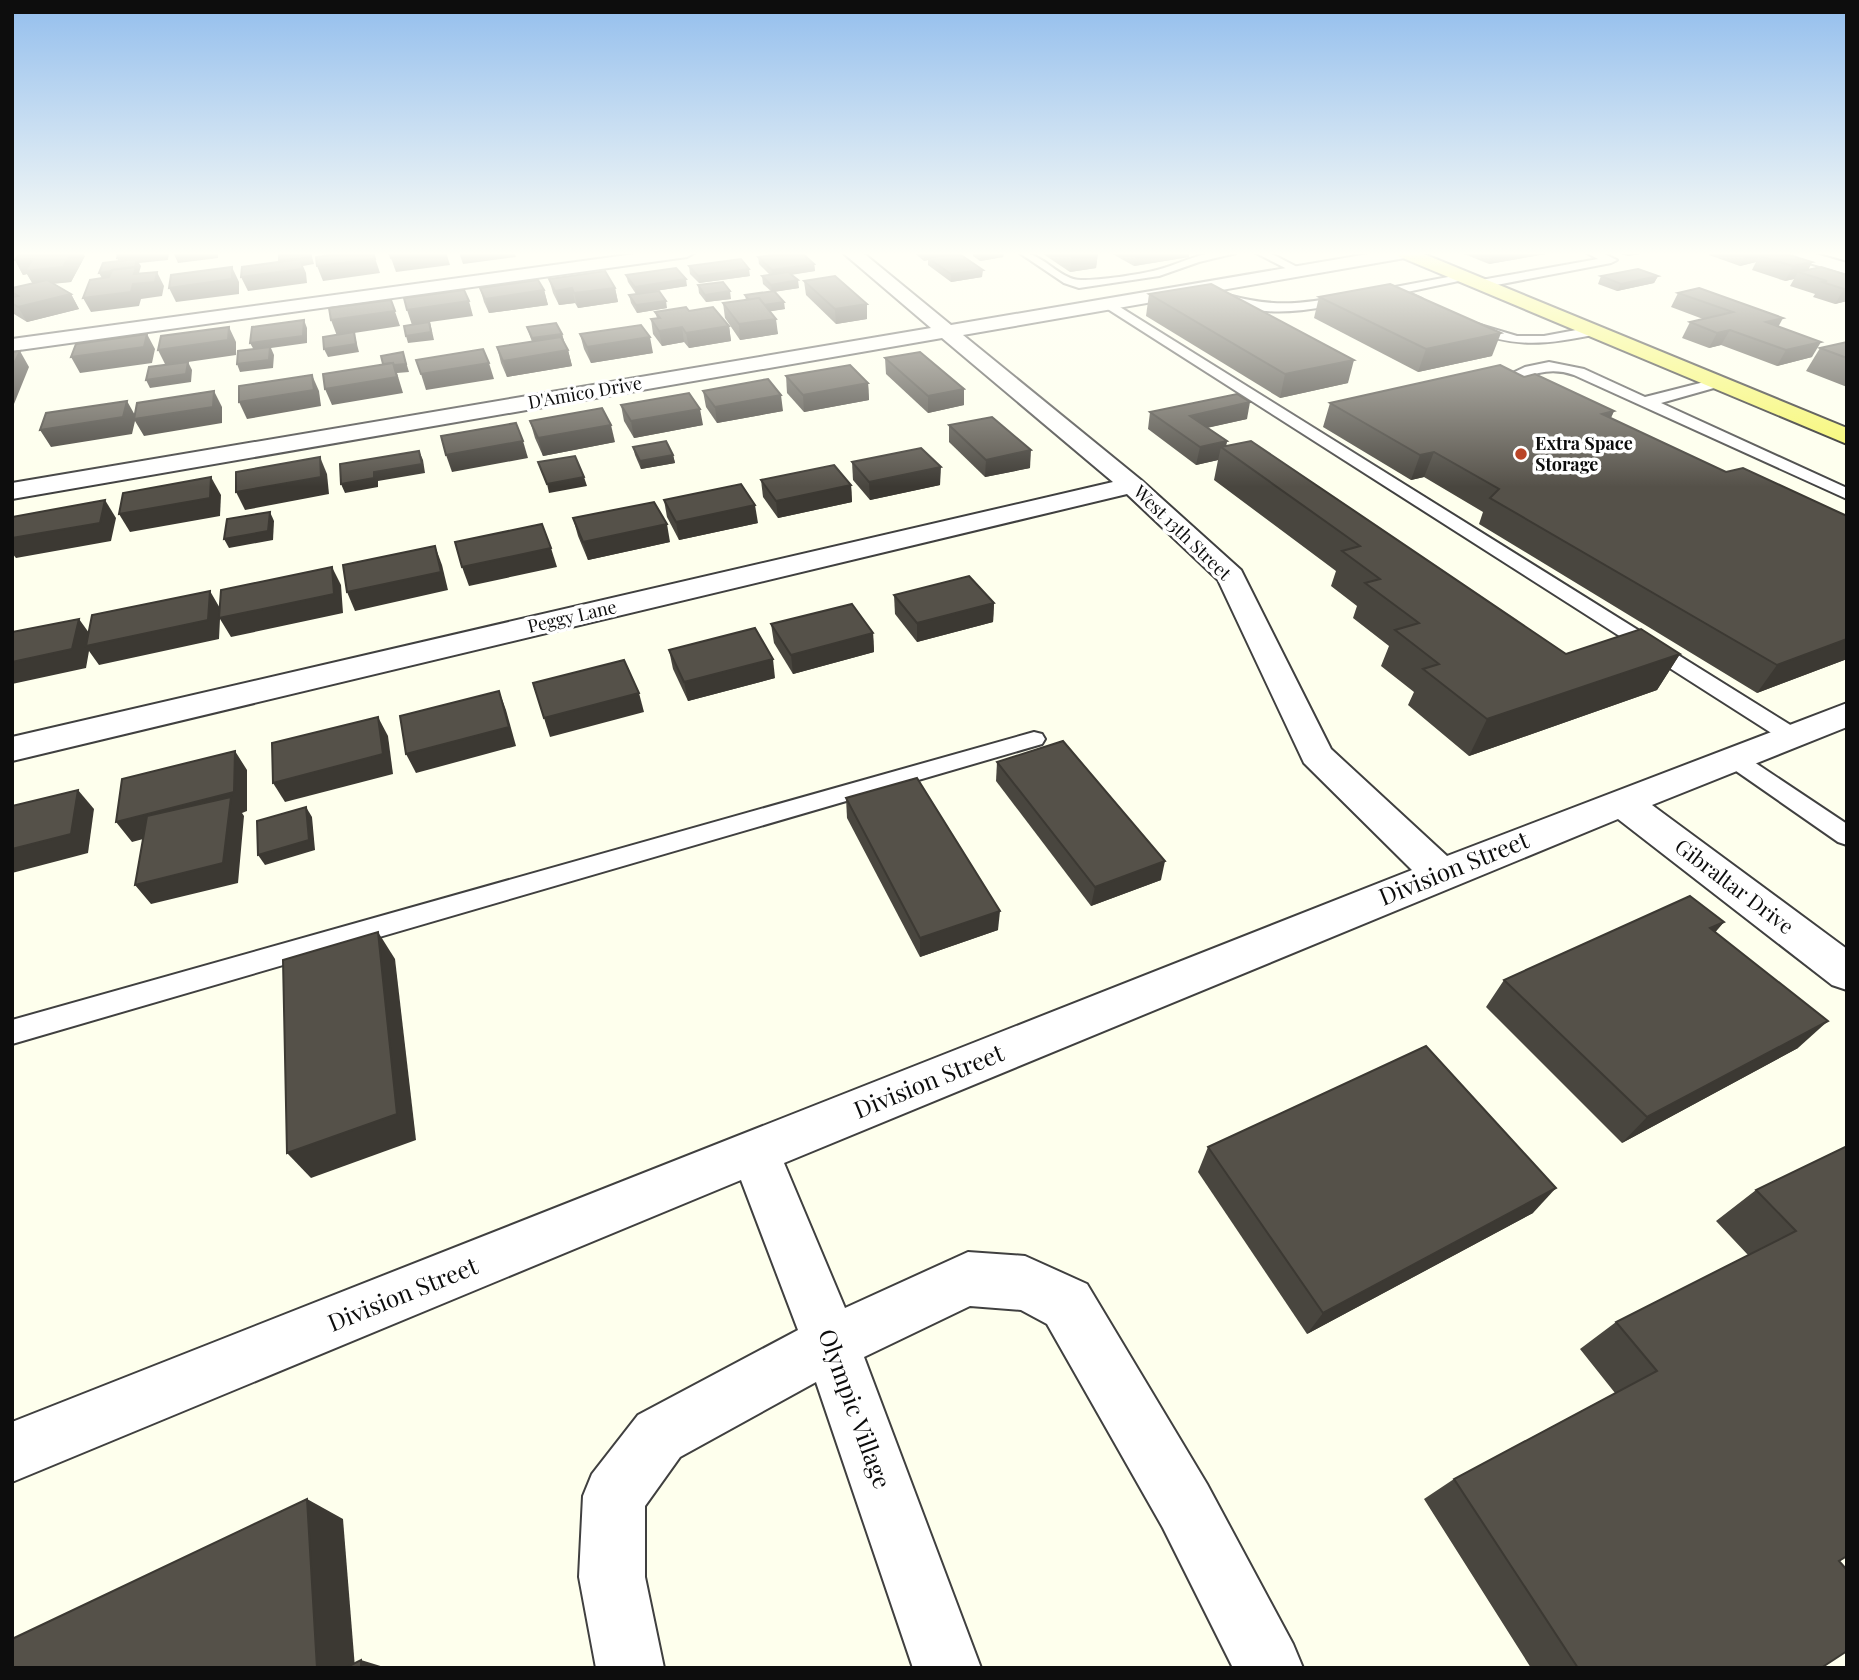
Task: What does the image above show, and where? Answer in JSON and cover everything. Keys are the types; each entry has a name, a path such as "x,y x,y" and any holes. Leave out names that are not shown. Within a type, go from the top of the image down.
{"main road":[{"path":"1592,331 1847,437"}],"street":[{"path":"12,345 118,330"},
{"name":"D'Amico Drive","path":"12,491 949,330"},
{"name":"West 13th Street","path":"946,331 1132,485 1231,576 1317,755 1441,874"},
{"name":"Peggy Lane","path":"12,750 1132,485"},
{"name":"Division Street","path":"12,1452 1441,874 1847,714"},
{"name":"Gibraltar Drive","path":"1622,803 1847,972"},
{"name":"Olympic Village","path":"755,1153 831,1343 947,1668"},
{"path":"629,1668 612,1577 614,1496 659,1436 831,1343 968,1279 1026,1283 1067,1304 1185,1506 1269,1668"}],"lane":[{"path":"1156,330 1792,736"},
{"path":"1481,330 1527,342 1592,331"},
{"path":"1544,397 1507,379 1528,369 1565,365 1847,494"},
{"path":"1646,402 1716,383"},
{"path":"12,1032 1034,739"},
{"path":"1734,759 1847,836"}],"building":[{"path":"229,330 228,340 158,350 161,336"},
{"path":"252,330 303,330 303,336 250,343"},
{"path":"405,330 431,332 406,336"},
{"path":"529,330 560,330 562,334 532,338"},
{"path":"604,330 645,330 650,337 587,347 580,334"},
{"path":"1211,330 1298,330 1354,360 1285,374"},
{"path":"1388,330 1495,330 1501,333 1426,349"},
{"path":"1731,330 1789,330 1821,342 1786,350"},
{"path":"354,332 356,344 324,349 323,337"},
{"path":"147,334 144,347 71,357 76,344"},
{"path":"561,337 568,350 503,361 497,347"},
{"path":"1847,342 1847,358 1820,348"},
{"path":"270,347 269,360 237,364 238,351"},
{"path":"483,349 489,363 421,374 416,360"},
{"path":"20,351 12,368 12,352"},
{"path":"403,352 406,364 383,364 381,356"},
{"path":"920,352 964,389 928,396 885,358"},
{"path":"188,362 186,374 146,380 149,367"},
{"path":"393,363 397,377 325,389 323,374"},
{"path":"850,365 868,383 803,395 786,376"},
{"path":"1500,365 1524,377 1535,374 1614,411 1602,414 1726,472 1743,468 1847,516 1847,639 1777,665 1490,498 1499,489 1434,452 1420,455 1330,403"},
{"path":"312,375 314,390 239,402 239,386"},
{"path":"768,379 781,395 715,407 703,391"},
{"path":"214,391 213,407 134,419 137,403"},
{"path":"689,393 700,409 631,421 621,405"},
{"path":"1237,394 1250,402 1190,416 1227,441 1200,447 1150,412"},
{"path":"127,401 123,417 40,430 46,413"},
{"path":"602,408 611,425 538,438 530,421"},
{"path":"992,417 1031,450 986,460 949,425"},
{"path":"516,423 523,441 446,455 441,436"},
{"path":"666,441 673,455 640,461 633,447"},
{"path":"1251,441 1566,654 1641,629 1680,654 1487,719 1423,669 1439,664 1395,630 1419,623 1365,583 1380,579 1342,551 1360,546 1221,447"},
{"path":"921,448 941,467 869,482 852,462"},
{"path":"419,451 422,464 374,472 374,478 341,484 340,464"},
{"path":"575,456 584,477 547,484 538,462"},
{"path":"320,457 321,477 236,492 236,472"},
{"path":"834,465 851,485 776,501 761,480"},
{"path":"211,477 210,498 119,514 123,493"},
{"path":"741,484 755,505 676,522 664,500"},
{"path":"105,500 100,523 12,538 12,517"},
{"path":"654,502 667,524 583,542 573,518"},
{"path":"270,512 268,531 224,539 227,519"},
{"path":"542,524 551,548 462,567 455,542"},
{"path":"435,546 441,572 347,592 343,565"},
{"path":"332,567 334,594 219,618 221,590"},
{"path":"969,576 994,603 917,623 894,595"},
{"path":"210,591 208,620 86,646 92,615"},
{"path":"852,604 873,633 791,655 771,624"},
{"path":"79,619 72,649 12,662 12,632"},
{"path":"755,628 773,659 684,682 669,650"},
{"path":"624,660 639,693 544,718 533,683"},
{"path":"499,691 509,727 406,754 400,716"},
{"path":"378,717 383,754 273,783 272,743"},
{"path":"1063,741 1165,861 1095,887 997,762"},
{"path":"235,751 234,792 116,822 122,779"},
{"path":"917,778 1000,911 920,938 846,798"},
{"path":"78,790 71,834 12,849 12,806"},
{"path":"231,797 223,863 135,885 147,816"},
{"path":"306,807 309,840 258,855 257,821"},
{"path":"1690,896 1724,922 1710,928 1828,1021 1647,1117 1504,980"},
{"path":"378,932 397,1114 287,1153 283,960"},
{"path":"1426,1046 1556,1188 1323,1313 1208,1147"},
{"path":"1847,1146 1847,1556 1839,1561 1847,1570 1847,1651 1821,1668 1578,1668 1454,1479 1657,1371 1616,1322 1796,1231 1756,1190"},
{"path":"307,1499 317,1668 12,1668 12,1639"},
{"path":"361,1660 361,1668 345,1668"}],"place":[{"name":"Extra Space Storage","path":"1521,454"}]}
